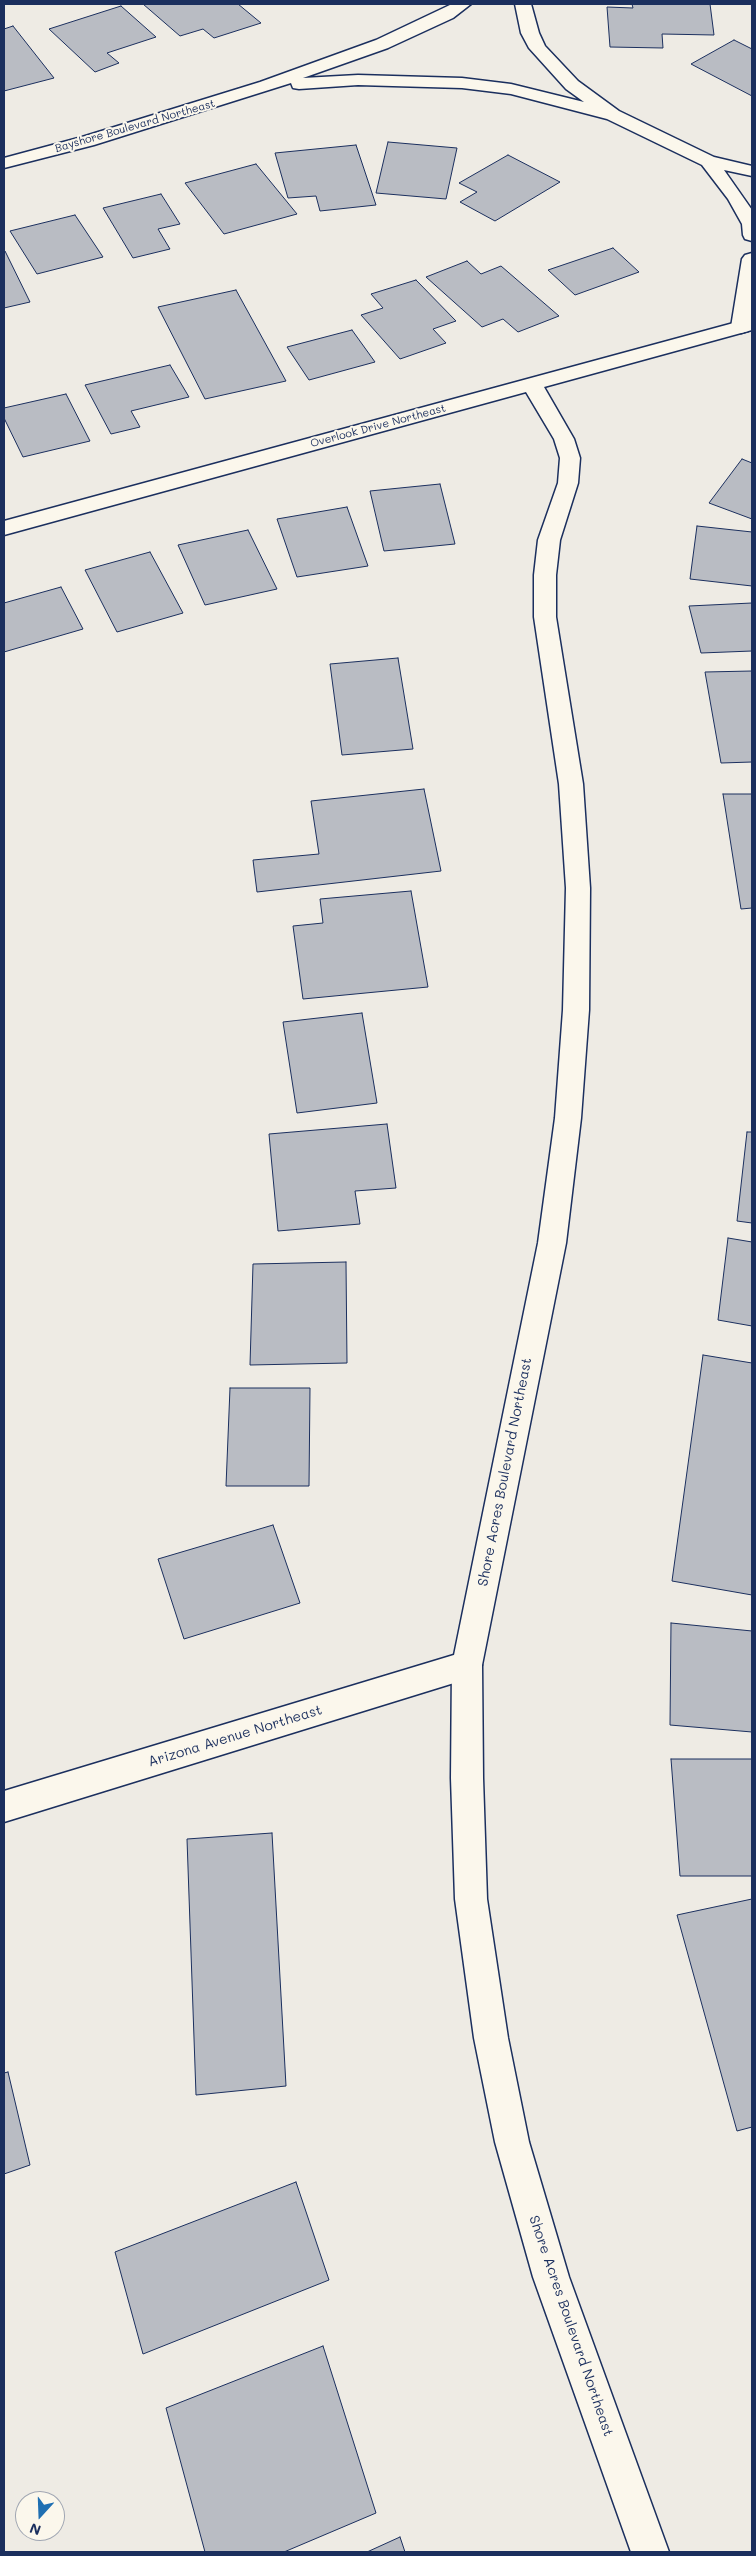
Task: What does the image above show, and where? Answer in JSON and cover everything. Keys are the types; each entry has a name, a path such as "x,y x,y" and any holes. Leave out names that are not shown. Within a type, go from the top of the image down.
{"street":[{"path":"429,4 447,14"},
{"name":"Bayshore Boulevard Northeast","path":"4,163 97,138 266,86 382,44 447,14 463,4"},
{"name":"Bayshore Boulevard Northeast","path":"523,4 530,33 538,48 572,85 613,115 708,161 752,171"},
{"name":"Bayshore Boulevard Northeast","path":"266,86 358,80 462,83 511,89 613,115"},
{"name":"Bayshore Boulevard Northeast","path":"708,161 736,198 751,224 752,236"},
{"path":"747,325 752,259"},
{"name":"Overlook Drive Northeast","path":"4,528 747,325"},
{"name":"Shore Acres Boulevard Northeast","path":"532,384 564,439 570,458 568,483 549,540 544,617 572,794 578,888 576,1010 568,1118 552,1243 467,1665 467,1778 471,1899 491,2038 512,2142 551,2277 650,2552"},
{"name":"Arizona Avenue Northeast","path":"4,1807 467,1665"}],"building":[{"path":"143,4 238,4 261,23 214,38 203,29 180,36"},
{"path":"632,4 710,4 714,35 662,34 663,48 610,47 607,7 633,8"},
{"path":"121,6 156,37 107,53 119,63 95,72 49,29"},
{"path":"13,26 54,78 4,91 4,29"},
{"path":"734,40 752,49 752,96 691,64"},
{"path":"388,142 457,148 446,199 376,193"},
{"path":"356,145 376,205 320,211 316,196 288,198 275,153"},
{"path":"508,155 560,182 495,221 460,202 477,192 459,183"},
{"path":"256,164 297,214 224,234 185,183"},
{"path":"161,194 180,224 158,229 170,249 133,258 103,208"},
{"path":"75,215 103,257 37,274 10,231"},
{"path":"613,248 639,272 575,295 548,270"},
{"path":"5,251 30,302 4,308"},
{"path":"467,261 481,274 501,266 559,316 518,332 503,319 482,327 426,277"},
{"path":"416,280 456,321 433,329 446,343 400,359 361,315 383,308 371,294"},
{"path":"236,290 286,381 205,399 158,307"},
{"path":"352,330 375,362 309,380 287,347"},
{"path":"170,365 189,397 131,411 140,427 111,434 85,385"},
{"path":"66,394 90,441 23,457 4,418 4,408"},
{"path":"742,459 752,463 752,519 709,503"},
{"path":"440,484 455,544 384,551 370,491"},
{"path":"347,507 368,566 297,577 277,519"},
{"path":"697,526 752,532 752,586 690,579"},
{"path":"248,530 277,589 205,605 178,545"},
{"path":"150,552 183,613 117,632 85,570"},
{"path":"61,587 83,629 4,652 4,603"},
{"path":"752,603 752,651 701,653 689,606"},
{"path":"398,658 413,749 342,755 330,664"},
{"path":"752,671 752,762 721,763 705,672"},
{"path":"424,789 441,871 257,892 253,860 319,854 311,801"},
{"path":"723,794 752,794 752,908 741,909"},
{"path":"411,891 428,987 303,999 293,926 323,923 320,899"},
{"path":"362,1013 377,1103 297,1113 283,1022"},
{"path":"387,1124 396,1188 355,1191 360,1224 278,1231 269,1134"},
{"path":"747,1132 752,1132 752,1223 737,1221"},
{"path":"728,1238 752,1242 752,1326 718,1320"},
{"path":"346,1262 347,1363 250,1365 253,1264"},
{"path":"703,1355 752,1363 752,1595 672,1581"},
{"path":"230,1388 310,1388 309,1486 226,1486"},
{"path":"273,1525 300,1603 184,1639 158,1559"},
{"path":"671,1623 752,1631 752,1732 670,1725"},
{"path":"671,1759 752,1759 752,1876 680,1876"},
{"path":"272,1833 286,2086 196,2095 187,1839"},
{"path":"752,1899 752,2127 737,2131 677,1915"},
{"path":"8,2072 30,2165 4,2174 4,2073"},
{"path":"296,2182 329,2280 143,2354 115,2252"},
{"path":"323,2346 376,2513 284,2552 205,2552 166,2408"},
{"path":"400,2537 405,2552 367,2552"}]}
